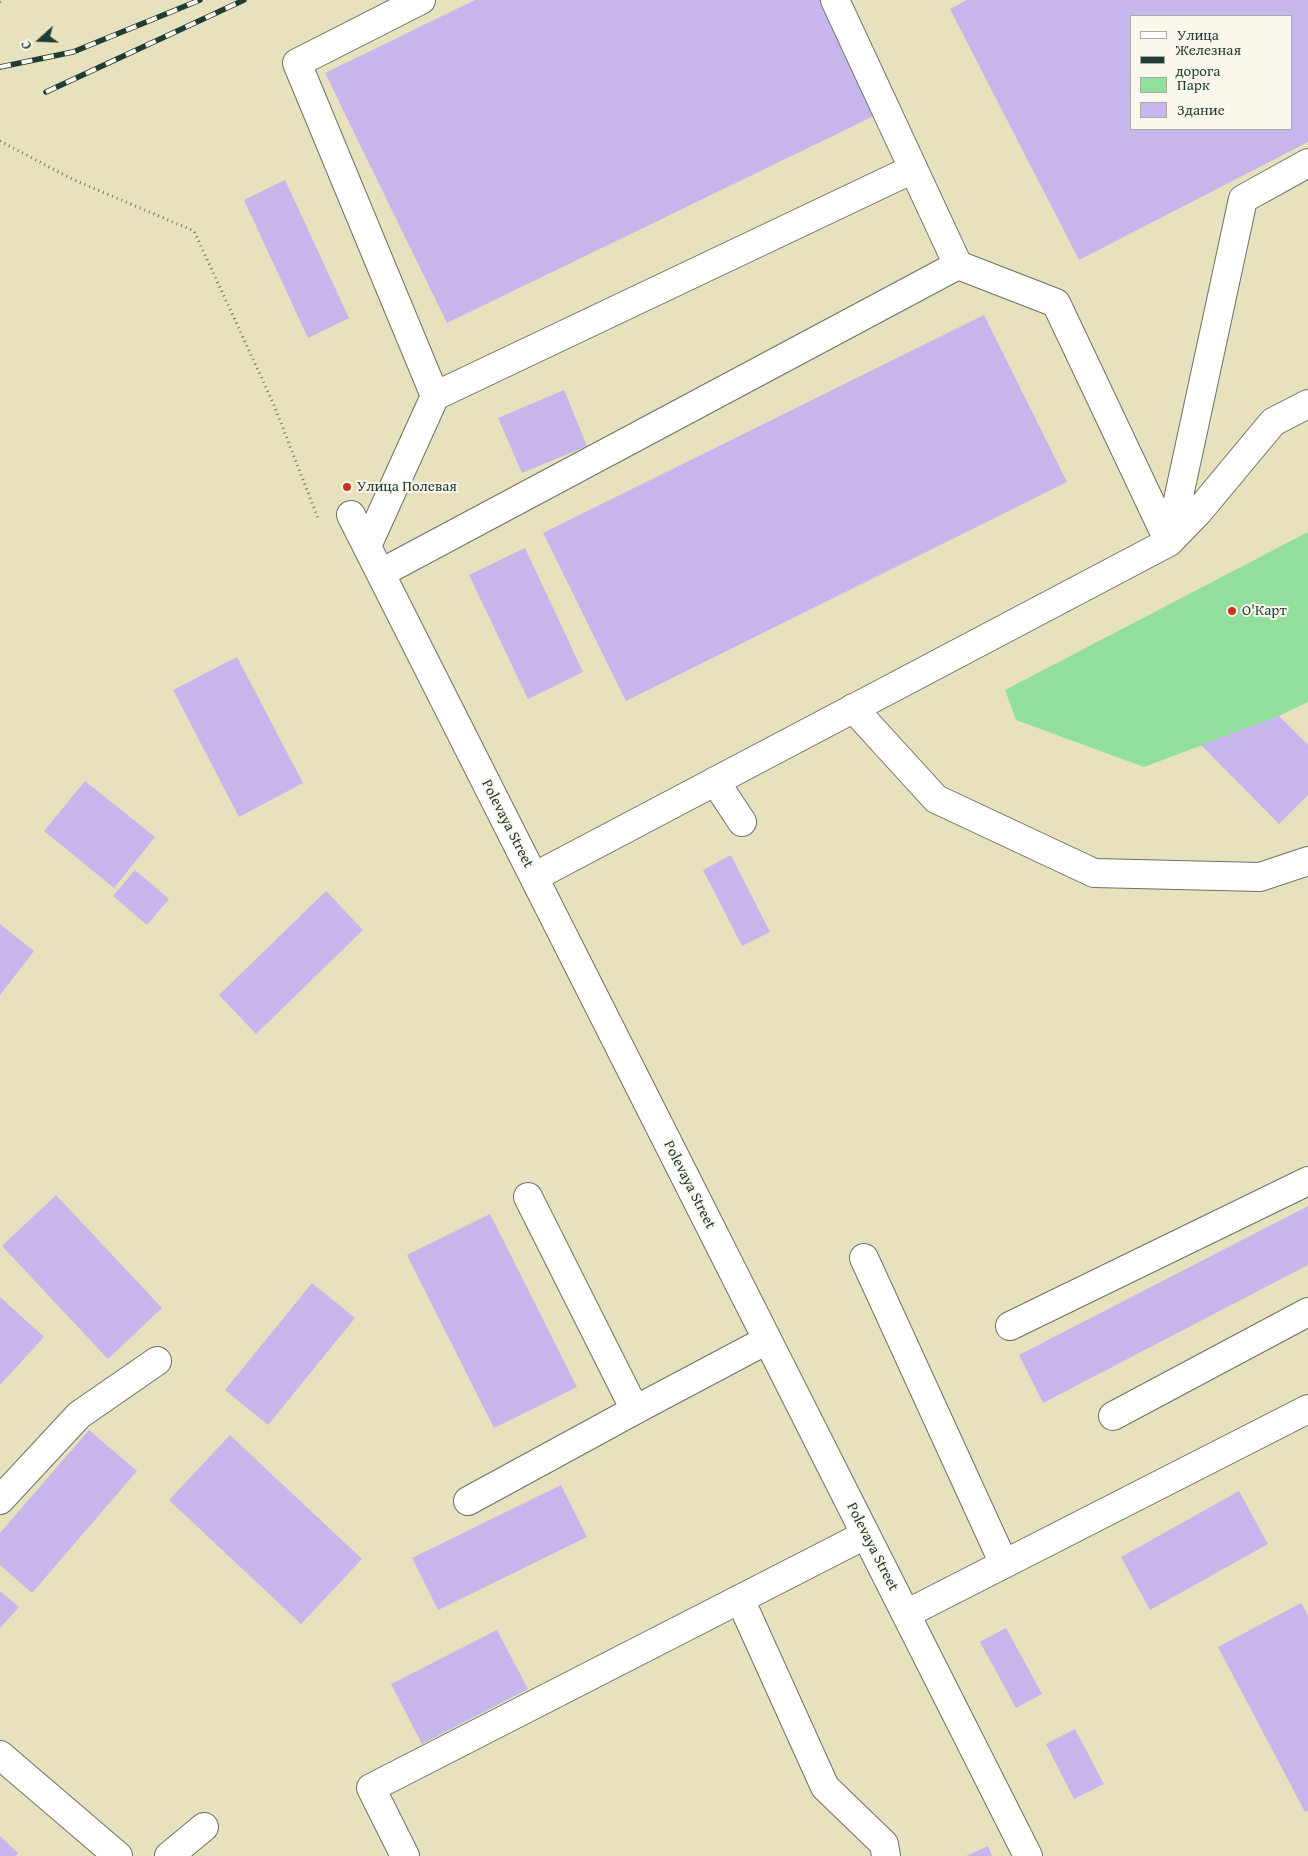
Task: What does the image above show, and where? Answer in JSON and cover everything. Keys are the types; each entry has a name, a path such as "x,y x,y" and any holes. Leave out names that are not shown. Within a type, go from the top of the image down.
{"street":[{"path":"421,0 297,63 435,396"},
{"path":"835,0 958,264 1056,303 1169,542"},
{"path":"1169,542 1243,198 1308,163"},
{"path":"367,546 435,396 913,169"},
{"path":"381,573 958,264"},
{"path":"534,877 1169,542 1199,511 1273,422 1308,404"},
{"name":"Polevaya Street","path":"351,514 1028,1856"},
{"path":"854,708 936,799 1094,873 1260,877 1308,861"},
{"path":"715,781 742,822"},
{"path":"1010,1326 1308,1181"},
{"path":"528,1197 635,1410"},
{"path":"864,1258 1004,1564"},
{"path":"1113,1416 1308,1312"},
{"path":"468,1501 767,1340"},
{"path":"0,1500 79,1415 157,1361"},
{"path":"906,1614 1308,1409"},
{"path":"405,1856 371,1788 865,1536"},
{"path":"740,1600 825,1787 884,1844 886,1856"},
{"path":"0,1755 118,1856"},
{"path":"169,1856 204,1826"}],"path":[{"path":"0,141 72,179 194,232 274,405 320,522 351,514"}],"green space":[{"name":"О'Карт","path":"1308,532 1308,702 1279,716 1144,767 1016,720 1005,690"}],"building":[{"path":"475,0 821,0 876,115 447,323 325,73"},
{"path":"967,0 1308,0 1308,142 1079,260 950,9"},
{"path":"285,180 349,318 308,338 244,200"},
{"path":"984,315 1067,482 626,701 543,533"},
{"path":"564,390 587,446 522,473 498,418"},
{"path":"525,548 583,672 528,699 469,575"},
{"path":"237,657 303,783 239,817 173,690"},
{"path":"1279,716 1308,745 1308,795 1279,824 1201,745"},
{"path":"85,781 155,837 114,888 44,831"},
{"path":"731,855 770,932 742,946 703,870"},
{"path":"135,870 169,899 147,925 113,896"},
{"path":"326,891 363,930 256,1034 219,995"},
{"path":"0,924 34,951 0,995"},
{"path":"56,1195 162,1308 108,1359 2,1246"},
{"path":"1308,1206 1308,1265 1043,1403 1019,1355"},
{"path":"490,1214 577,1387 494,1428 407,1255"},
{"path":"312,1283 355,1318 268,1425 225,1390"},
{"path":"0,1297 44,1337 0,1385"},
{"path":"89,1430 137,1471 32,1593 0,1565 0,1533"},
{"path":"230,1435 362,1559 301,1624 169,1500"},
{"path":"561,1485 587,1537 438,1610 412,1558"},
{"path":"1239,1491 1268,1544 1150,1610 1121,1557"},
{"path":"0,1591 19,1607 0,1628"},
{"path":"1301,1603 1308,1615 1308,1811 1305,1812 1218,1647"},
{"path":"1006,1628 1042,1694 1016,1708 980,1642"},
{"path":"497,1630 528,1689 422,1744 391,1684"},
{"path":"1075,1729 1104,1784 1074,1799 1046,1744"},
{"path":"0,1836 18,1853 16,1856 0,1856"},
{"path":"988,1846 992,1856 966,1856"}],"railway":[{"path":"0,67 73,52 200,0"},
{"path":"46,92 244,0"}],"place":[{"name":"Улица Полевая","path":"347,487"},
{"name":"О'Карт","path":"1232,611"}]}
